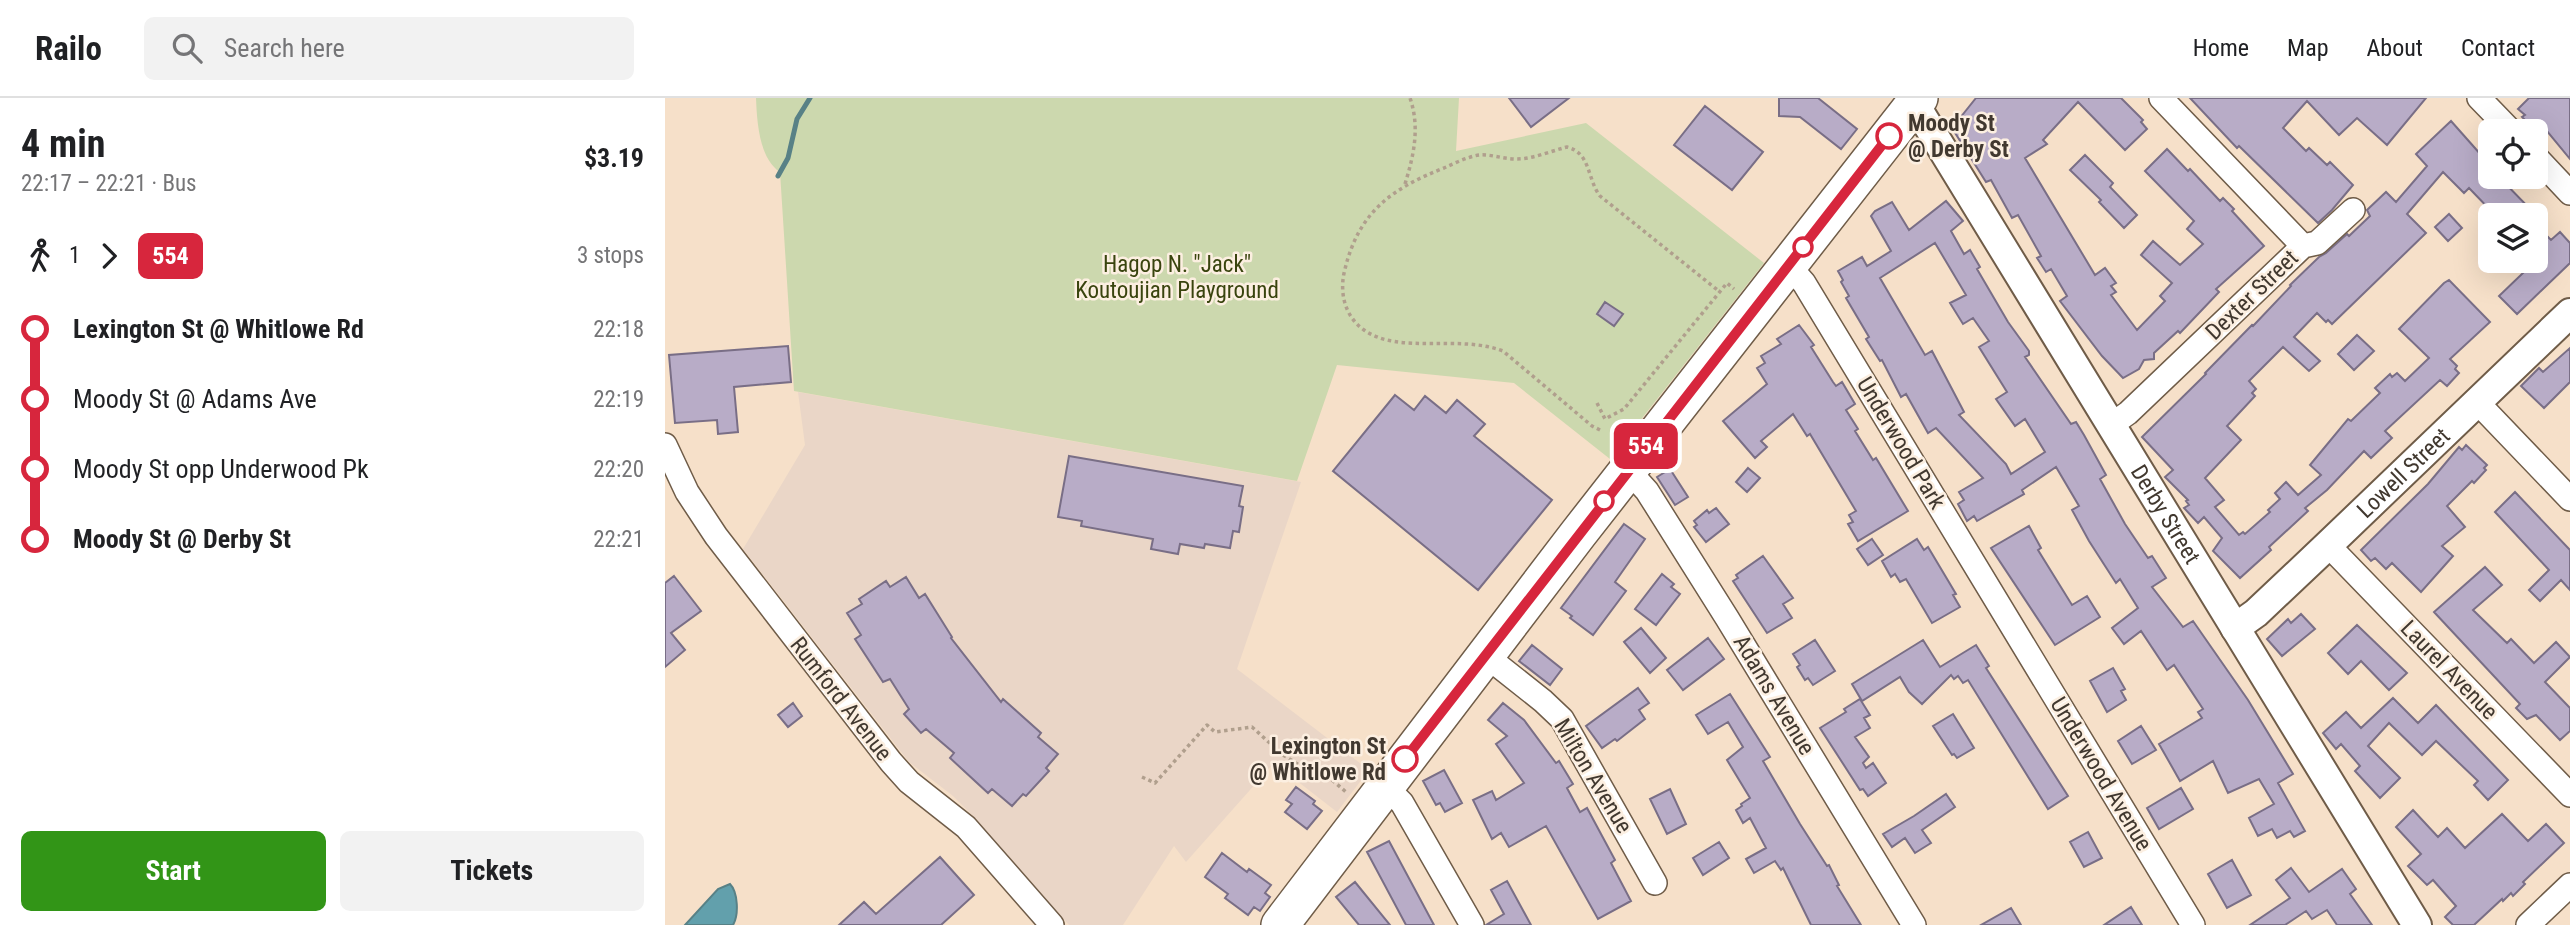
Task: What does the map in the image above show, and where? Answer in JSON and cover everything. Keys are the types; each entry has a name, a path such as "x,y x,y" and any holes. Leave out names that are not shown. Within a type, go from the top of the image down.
{"main road":[{"path":"1280,925 1485,654 1915,100"}],"street":[{"name":"Dexter Street","path":"2111,425 2128,413 2302,246 2161,98"},
{"path":"2479,98 2499,119"},
{"name":"Derby Street","path":"1915,100 2417,925"},
{"path":"2548,170 2570,193"},
{"path":"2302,246 2317,243 2353,210"},
{"name":"Underwood Park","path":"1788,265 1804,283 2010,623"},
{"name":"Lowell Street","path":"2235,628 2256,613 2570,313"},
{"path":"2478,403 2570,499"},
{"name":"Rumford Avenue","path":"665,445 687,492 729,555 891,762 909,782 966,827 1052,925"},
{"name":"Adams Avenue","path":"1629,470 1647,491 1727,618 1914,925"},
{"name":"Laurel Avenue","path":"2328,545 2570,795"},
{"name":"Underwood Avenue","path":"2010,623 2193,925"},
{"name":"Milton Avenue","path":"1485,654 1543,701 1569,729 1655,883"},
{"path":"1385,786 1402,803 1472,925"},
{"path":"2528,925 2570,885"}],"path":[{"path":"1405,184 1415,152 1415,118 1410,98"},
{"path":"1600,430 1503,351 1491,346 1459,342 1395,342 1365,331 1355,323 1347,309 1342,279 1346,261 1355,242 1382,201 1405,184 1481,155 1523,159 1572,148 1585,160 1595,190 1600,196 1720,292"},
{"path":"1597,402 1605,419 1624,410 1727,283"},
{"path":"1142,777 1155,783 1207,725 1215,732 1252,727 1283,755 1304,768 1324,773 1338,785"}],"shaded area":[{"path":"798,392 1301,482 1237,669 1369,770 1337,812 1274,763 1186,862 1174,846 1123,925 1069,925 974,817 953,796 909,762 743,549 805,445"}],"green space":[{"name":"Hagop N. \"Jack\" Koutoujian Playground","path":"756,98 1459,98 1456,151 1586,123 1764,263 1610,459 1514,383 1337,365 1297,481 794,391 780,172 763,149"}],"water":[{"path":"730,884 737,904 733,925 685,925 718,889"}],"building":[{"path":"1509,98 1569,98 1531,127"},
{"path":"1779,98 1818,98 1857,129 1841,149 1800,117 1779,116"},
{"path":"1976,98 2121,98 2143,120 2141,122 2147,129 2125,150 2078,102 2043,140 2047,144 2025,158 2095,275 2105,268 2116,283 2111,286 2116,292 2111,295 2137,330 2165,301 2160,296 2172,283 2141,255 2153,241 2180,265 2203,244 2187,229 2194,221 2145,171 2167,149 2220,201 2223,198 2234,209 2232,211 2264,246 2216,289 2219,292 2180,333 2178,331 2154,353 2154,359 2144,360 2139,369 2123,378 2102,356 2060,301 2067,296 2051,269 2046,272 2037,258 2041,256 2018,215 2012,218 1991,180 1986,182 1952,128"},
{"path":"2190,98 2426,98 2387,145 2357,118 2339,135 2307,101 2283,128 2306,151 2309,148 2327,165 2330,162 2353,185 2318,223 2239,146 2237,148"},
{"path":"2529,98 2570,98 2570,159 2548,132 2548,119 2524,119 2522,117 2525,115 2518,109"},
{"path":"1705,106 1763,152 1732,190 1674,145"},
{"path":"2451,121 2478,151 2478,189 2511,189 2524,203 2483,203 2469,188 2464,193 2443,172 2407,214 2426,233 2332,324 2317,313 2294,337 2320,361 2309,371 2283,347 2249,381 2256,389 2252,393 2255,396 2227,426 2241,440 2205,478 2224,500 2215,507 2239,535 2243,532 2245,534 2270,512 2268,510 2280,499 2275,493 2286,482 2298,495 2321,475 2310,465 2348,419 2351,421 2380,393 2375,388 2390,374 2392,377 2397,373 2405,381 2429,358 2399,329 2444,283 2449,280 2490,322 2450,359 2457,366 2455,369 2459,373 2447,386 2440,380 2385,431 2392,438 2371,458 2364,451 2327,490 2305,508 2308,511 2269,547 2271,550 2240,578 2213,551 2222,538 2204,517 2198,523 2184,508 2189,505 2186,501 2188,500 2165,477 2173,470 2142,437 2290,285 2319,257 2347,234 2349,236 2370,216 2367,210 2386,192 2396,202 2427,166 2416,154"},
{"path":"2085,155 2113,183 2110,187 2137,215 2124,228 2099,202 2101,200 2070,170"},
{"path":"1946,201 1963,221 1951,231 1964,254 1970,250 1980,267 1977,269 2008,322 2029,351 2029,355 2025,357 2071,424 2076,422 2106,475 2100,479 2125,524 2148,558 2152,556 2166,578 2152,587 2183,627 2193,621 2248,700 2293,774 2278,783 2305,831 2294,837 2290,831 2277,838 2272,829 2258,836 2249,818 2274,804 2259,779 2228,793 2213,761 2180,781 2159,744 2202,718 2198,712 2203,709 2174,665 2167,670 2141,631 2124,644 2112,628 2138,608 2120,579 2116,583 2089,541 2072,510 2079,506 2056,467 2022,490 2024,494 1977,521 1974,516 1967,521 1958,504 1964,500 1959,492 1983,478 1936,428 1928,433 1906,394 1901,397 1882,360 1880,361 1866,339 1869,337 1846,298 1849,296 1838,271 1862,257 1867,266 1891,251 1871,216 1875,211 1892,202 1909,230","holes":["1935,243 1966,295 1950,303 1963,324 1973,318 1989,341 1979,347 2007,392 1996,399 2015,426 2025,419 2045,452 2011,474 2006,464 1959,415 1964,412 1932,351 1925,355 1880,278"]},
{"path":"2449,214 2462,228 2448,241 2435,227"},
{"path":"2560,232 2570,243 2570,263 2517,314 2499,296 2523,273 2548,273 2548,237 2551,240"},
{"path":"1605,302 1623,314 1614,326 1597,314"},
{"path":"1799,325 1814,345 1811,347 1833,382 1836,386 1842,382 1855,404 1846,410 1858,429 1855,431 1873,460 1876,458 1908,511 1858,541 1848,524 1853,522 1849,515 1856,511 1810,434 1807,436 1793,414 1761,441 1767,447 1755,458 1723,421 1767,384 1757,368 1765,363 1761,356 1781,344 1777,339"},
{"path":"2357,335 2374,351 2354,370 2338,354"},
{"path":"788,346 791,382 734,387 738,432 718,434 717,420 675,423 669,355"},
{"path":"2570,348 2570,382 2544,408 2521,386 2539,368 2543,372"},
{"path":"1395,395 1414,410 1425,396 1446,413 1457,400 1485,424 1474,436 1552,500 1478,590 1333,471"},
{"path":"2466,445 2487,465 2484,468 2486,470 2447,506 2465,527 2442,546 2453,556 2421,592 2392,563 2386,569 2375,558 2371,561 2361,550 2428,484 2459,447 2462,450"},
{"path":"1069,456 1243,486 1239,506 1243,507 1239,532 1233,531 1230,548 1180,544 1178,554 1151,549 1153,539 1081,526 1082,521 1058,517"},
{"path":"1748,468 1760,478 1747,492 1736,482"},
{"path":"1670,469 1688,497 1675,505 1657,477"},
{"path":"2515,492 2570,550 2570,590 2561,580 2540,601 2529,590 2549,570 2495,512"},
{"path":"1716,508 1729,524 1706,542 1694,527 1697,525 1694,521 1707,510 1709,513"},
{"path":"1624,524 1645,539 1615,582 1626,591 1593,635 1561,608"},
{"path":"2029,526 2041,548 2038,550 2072,605 2087,596 2100,617 2055,645 1991,548"},
{"path":"1872,539 1883,555 1868,565 1857,549"},
{"path":"1917,539 1924,550 1928,547 1956,594 1953,595 1960,607 1932,623 1906,579 1900,582 1895,574 1891,577 1882,561"},
{"path":"1763,556 1793,598 1783,604 1792,618 1767,633 1733,581 1738,578 1736,575"},
{"path":"2485,567 2502,585 2473,610 2507,643 2511,639 2534,663 2556,642 2570,657 2545,682 2570,708 2570,731 2560,740 2536,715 2527,719 2516,708 2520,704 2434,612"},
{"path":"1662,574 1674,584 1671,587 1680,594 1656,625 1635,609"},
{"path":"674,576 701,611 671,633 685,650 665,667 665,583"},
{"path":"906,577 919,598 925,594 951,638 1001,702 1003,699 1041,733 1038,737 1058,754 1046,768 1049,771 1026,796 1023,794 1012,806 992,789 988,793 950,758 954,753 926,729 921,733 904,714 909,709 890,679 883,682 855,639 861,635 847,613 862,604 859,599 886,581 890,587"},
{"path":"2301,614 2315,629 2282,656 2267,639 2288,619 2291,623"},
{"path":"2357,625 2407,673 2389,690 2361,661 2348,674 2328,653"},
{"path":"1641,628 1666,658 1650,673 1624,642"},
{"path":"1708,638 1724,659 1683,690 1667,670"},
{"path":"1815,640 1835,671 1813,685 1808,678 1805,680 1793,654"},
{"path":"1923,640 1940,667 1976,645 1989,666 1986,668 2068,796 2048,809 1968,680 1963,683 1958,676 1954,679 1951,675 1922,704 1909,692 1900,677 1862,701 1852,684"},
{"path":"1532,645 1562,669 1550,685 1519,661"},
{"path":"2113,668 2125,689 2121,691 2126,700 2107,712 2090,681"},
{"path":"1638,688 1649,703 1639,710 1645,719 1617,741 1615,739 1602,748 1586,726"},
{"path":"1730,694 1770,757 1763,761 1800,824 1827,866 1829,865 1839,885 1837,886 1861,925 1811,925 1783,868 1781,870 1775,861 1754,873 1746,859 1766,848 1750,818 1743,823 1736,810 1750,798 1727,760 1743,747 1728,722 1708,734 1696,715"},
{"path":"2393,698 2418,723 2436,705 2508,780 2488,800 2474,785 2478,781 2436,741 2422,755 2389,723 2368,746 2400,778 2380,798 2355,771 2360,766 2341,744 2336,749 2323,733 2346,712 2361,728"},
{"path":"1860,699 1870,715 1864,718 1870,728 1855,737 1869,757 1863,763 1866,768 1873,763 1886,783 1868,796 1863,789 1860,790 1820,728 1846,712 1844,709"},
{"path":"793,703 802,716 788,727 778,715"},
{"path":"1503,703 1524,720 1556,763 1559,761 1573,784 1567,788 1580,812 1587,808 1615,860 1611,863 1631,901 1598,919 1546,826 1509,847 1501,833 1492,839 1473,800 1492,791 1496,800 1524,783 1496,744 1507,736 1488,720"},
{"path":"1953,714 1974,748 1957,758 1952,755 1933,726"},
{"path":"2141,726 2156,750 2132,764 2118,741"},
{"path":"1444,770 1462,803 1445,812 1440,803 1436,805 1423,781"},
{"path":"1296,787 1315,801 1313,804 1322,811 1307,829 1285,812 1292,804 1286,800"},
{"path":"2181,788 2193,809 2159,829 2147,808"},
{"path":"1670,789 1686,824 1667,834 1650,799"},
{"path":"1946,794 1955,807 1922,830 1931,843 1915,853 1905,838 1892,847 1883,834"},
{"path":"2413,810 2438,837 2447,828 2465,848 2502,814 2528,841 2546,824 2564,843 2523,882 2525,884 2513,896 2511,893 2503,901 2502,899 2474,925 2453,925 2445,917 2456,906 2433,880 2427,885 2408,866 2421,854 2396,827"},
{"path":"2088,832 2102,858 2084,867 2070,842"},
{"path":"1389,841 1434,925 1406,925 1367,852"},
{"path":"1719,842 1729,858 1703,875 1693,858"},
{"path":"1222,853 1247,872 1249,869 1271,885 1265,893 1270,897 1260,911 1254,907 1248,915 1225,898 1228,894 1205,877"},
{"path":"940,857 974,895 941,925 839,925 864,902 876,914"},
{"path":"2232,860 2251,895 2227,908 2208,874"},
{"path":"2291,868 2309,892 2342,869 2356,889 2350,894 2372,925 2337,925 2327,910 2312,919 2306,911 2285,925 2250,925 2290,898 2276,880"},
{"path":"1507,881 1531,925 1486,925 1504,914 1491,890"},
{"path":"1355,882 1390,925 1359,925 1336,897"},
{"path":"2131,907 2142,925 2104,925"},
{"path":"2011,908 2021,925 1981,925"}],"waterway":[{"path":"778,176 788,158 797,119 810,98"}],"bus line":[{"name":"554","path":"1405,759 1889,136"}],"place":[{"name":"Moody St @ Derby St","path":"1889,136"},
{"name":"Lexington St @ Whitlowe Rd","path":"1405,759"}]}
